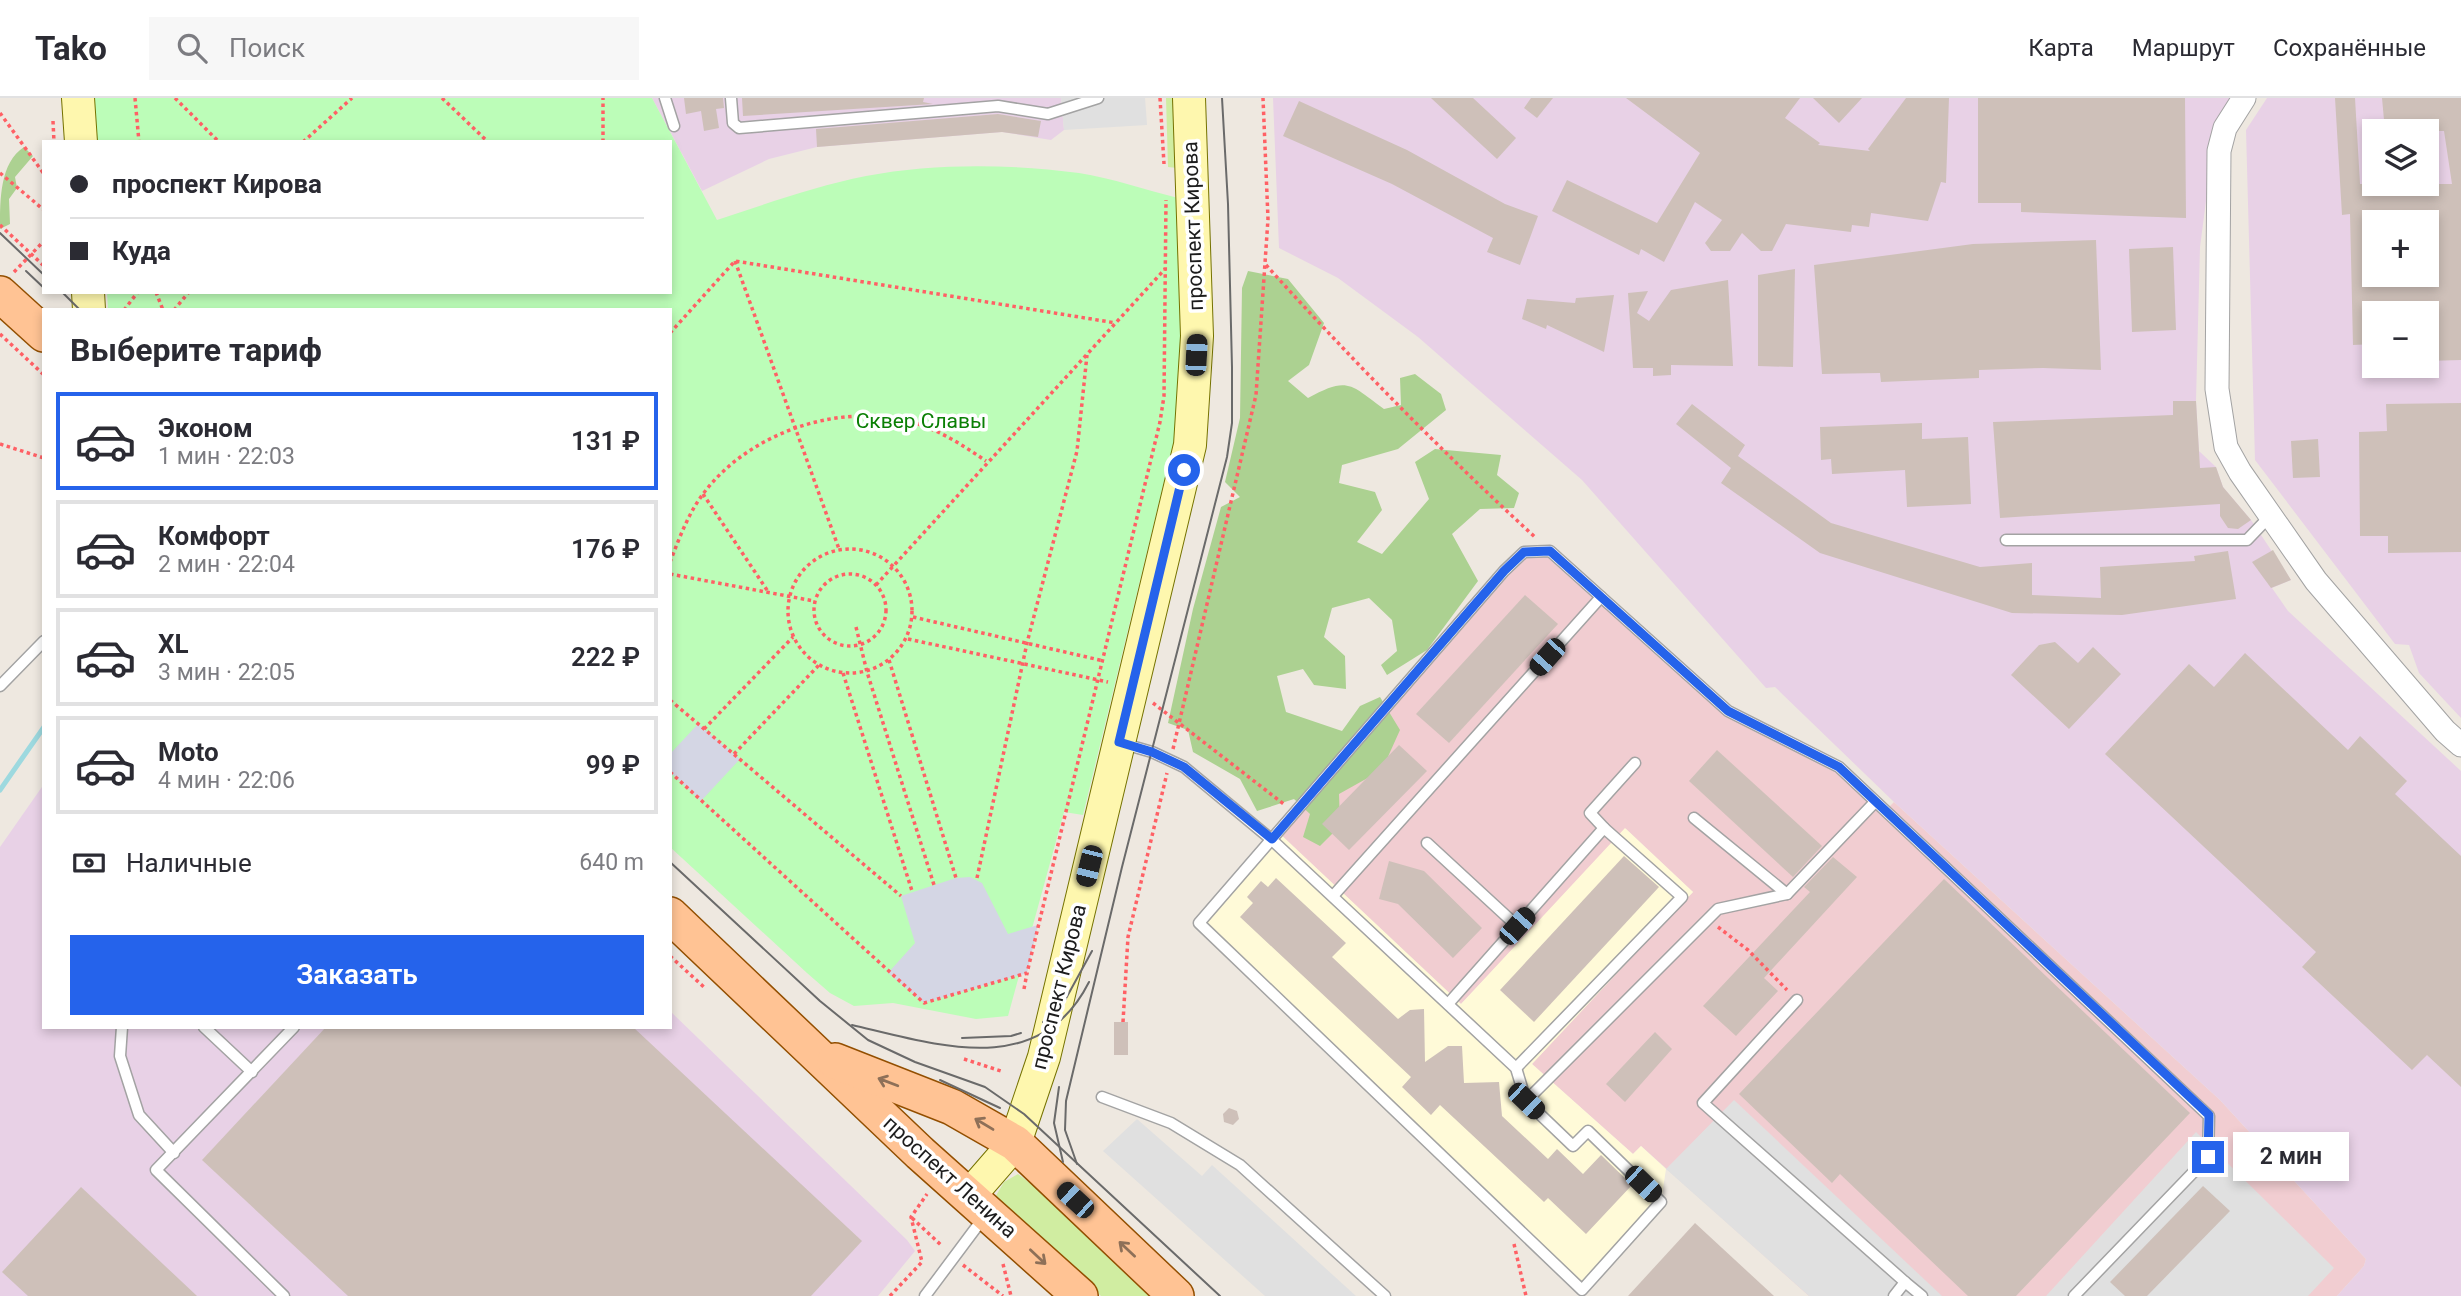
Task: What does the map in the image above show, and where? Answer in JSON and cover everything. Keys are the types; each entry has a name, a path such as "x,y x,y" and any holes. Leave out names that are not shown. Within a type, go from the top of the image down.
{"main road":[{"path":"4,293 42,332"},
{"name":"проспект Ленина","path":"672,917 822,1056 920,1153 1080,1296"},
{"name":"проспект Ленина","path":"822,1056 952,1107 1015,1143 1176,1296"}],"street":[{"path":"78,98 81,140"},
{"name":"проспект Кирова","path":"979,1204 1015,1143 1044,1057 1190,445 1197,336 1189,98"},
{"path":"2244,98 2225,128 2219,151 2217,389 2226,447 2239,472 2316,581 2445,731 2461,745"}],"lane":[{"path":"665,98 674,126"},
{"path":"731,98 733,122 739,128 998,106 1048,114 1098,98"},
{"path":"2006,540 2247,540 2270,516"},
{"path":"1119,742 1170,759 1272,839 1516,1068 1526,1101 1573,1146 1588,1131 1661,1202 1579,1293 1199,923 1272,839 1295,813 1504,571 1524,552 1550,551 1728,711 1839,767 2209,1115 2208,1157 2074,1296"},
{"path":"1333,896 1601,597"},
{"path":"0,686 42,642"},
{"path":"1516,1068 1682,897 1590,813 1635,764"},
{"path":"1526,1101 1718,909 1787,894 1875,802"},
{"path":"1694,818 1787,894"},
{"path":"1448,1004 1604,828"},
{"path":"1427,843 1517,926"},
{"path":"1797,1000 1703,1103 1922,1296"},
{"path":"122,1029 120,1056 139,1115 174,1153"},
{"path":"206,1029 252,1072"},
{"path":"284,1296 156,1170 291,1029"},
{"path":"1102,1097 1171,1123 1240,1165 1385,1296"},
{"path":"925,1296 979,1204"},
{"path":"1894,1296 1905,1282"}],"path":[{"path":"135,98 139,140"},
{"path":"175,98 217,140"},
{"path":"305,140 352,98"},
{"path":"442,98 486,140"},
{"path":"603,98 603,140"},
{"path":"1160,98 1165,172"},
{"path":"1123,1022 1128,937 1253,417 1268,219 1264,98"},
{"path":"0,113 42,171"},
{"path":"0,173 42,208"},
{"path":"1024,989 1104,661 1164,396 1166,198"},
{"path":"0,225 42,264"},
{"path":"4,293 31,254 42,243"},
{"path":"735,261 1116,323"},
{"path":"672,331 735,261"},
{"path":"735,261 839,549"},
{"path":"1265,264 1361,369 1457,466 1550,551"},
{"path":"876,585 986,461 1166,268"},
{"path":"126,308 136,294"},
{"path":"176,308 187,294"},
{"path":"0,334 42,373"},
{"path":"976,878 1027,643 1077,451 1087,355"},
{"path":"672,557 682,531 703,494 733,464 763,443 796,428 829,418 875,416 915,423 957,441 986,461"},
{"path":"0,444 42,457"},
{"path":"703,494 769,593"},
{"path":"839,549 862,549 879,554 904,578 911,597 913,617 908,639 890,660 867,672 843,673 819,665 793,637 787,617 789,597 797,578 822,555 839,549"},
{"path":"672,574 814,600"},
{"path":"856,574 876,585 883,596 886,616 877,634 860,645 841,646 829,640 815,621 814,600 827,582 836,576 856,574"},
{"path":"913,617 1104,661"},
{"path":"856,627 867,672 934,885"},
{"path":"704,729 793,637"},
{"path":"908,639 1099,680"},
{"path":"890,660 956,878"},
{"path":"734,754 819,665"},
{"path":"843,673 912,891"},
{"path":"1148,699 1295,813"},
{"path":"672,702 901,896"},
{"path":"672,774 924,1003 1027,973"},
{"path":"1708,919 1748,950 1797,1000"},
{"path":"964,1059 1001,1071"},
{"path":"890,1296 922,1262 911,1217 927,1194"},
{"path":"911,1217 941,1245"},
{"path":"1508,1222 1526,1296"},
{"path":"959,1261 1003,1296"},
{"path":"1003,1264 1011,1296"}],"shaded area":[{"path":"652,98 1061,98 1064,130 1051,140 1002,132 817,147 769,159 702,191"},
{"path":"1061,98 1145,98 1147,125 1064,130"},
{"path":"1273,98 2232,98 2213,147 2200,247 2196,401 2199,451 2216,467 2223,487 2251,520 2291,580 2272,588 2288,611 2461,771 2461,1296 2337,1296 2364,1266 2366,1259 2220,1100 1894,802 1775,687 1766,688 1582,480 1418,337 1338,278 1279,248"},
{"path":"2267,98 2461,98 2461,718 2419,673 2409,645 2395,644 2255,460 2246,130"},
{"path":"1550,551 1728,711 1839,767 1885,811 1894,802 2220,1100 2366,1259 2364,1266 2337,1296 1809,1296 1641,1146 1633,1154 1532,1064 1693,892 1626,829 1461,1004 1278,832 1524,552"},
{"path":"698,724 740,759 701,801 672,774 672,752"},
{"path":"42,787 42,1029 672,1029 672,1013 907,1240 915,1251 878,1296 0,1296 0,847"},
{"path":"1625,828 1693,892 1532,1064 1633,1154 1641,1146 1666,1169 1661,1202 1582,1290 1199,923 1278,832 1461,1004"},
{"path":"970,877 982,883 1008,934 1038,925 1027,973 924,1003 888,973 915,943 901,896 956,878"},
{"path":"1734,1100 1942,1296 1809,1296 1666,1169"},
{"path":"1137,1119 1202,1176 1212,1165 1356,1296 1265,1296 1103,1151"},
{"path":"2196,1132 2334,1268 2308,1296 2046,1296"}],"green space":[{"name":"Сквер Славы","path":"94,98 652,98 717,220 847,180 946,167 1026,168 1079,173 1178,198 1181,357 1176,432 1083,815 1064,812 1008,1016 976,1019 893,1003 854,1006 830,993 672,849 672,308 108,308 107,294 672,294 672,140 97,140"},
{"path":"1166,98 1176,98 1177,168 1168,167"},
{"path":"24,147 33,156 15,177 17,188 9,199 10,224 0,229 3,182 10,162"},
{"path":"1248,271 1288,279 1324,323 1309,365 1288,381 1308,398 1332,387 1348,386 1384,409 1401,405 1400,378 1415,374 1441,394 1446,410 1398,449 1342,465 1339,483 1375,492 1382,510 1357,542 1382,554 1429,499 1415,462 1435,449 1501,455 1497,475 1519,493 1514,508 1480,509 1452,534 1478,581 1427,650 1387,675 1381,665 1397,651 1392,620 1369,598 1332,608 1324,637 1345,656 1346,689 1314,685 1303,669 1277,676 1286,712 1342,731 1360,706 1380,697 1400,730 1382,770 1339,794 1340,826 1320,846 1303,837 1310,814 1294,799 1257,811 1240,779 1193,752 1188,730 1168,723 1193,609 1221,507 1240,497 1225,482 1240,418 1242,288"},
{"path":"1018,1174 1052,1200 1155,1296 1101,1296 994,1199 1004,1182"}],"building":[{"path":"684,98 723,98 724,108 716,109 719,128 704,131 701,111 686,114"},
{"path":"742,98 924,98 923,102 933,104 743,116"},
{"path":"1431,98 1473,98 1516,138 1497,159"},
{"path":"1531,98 1553,98 1537,118 1524,108"},
{"path":"1626,98 1800,98 1785,118 1820,143 1818,145 1870,151 1868,149 1906,98 1949,98 1946,183 1941,182 1928,221 1871,213 1869,227 1852,225 1851,232 1786,224 1772,251 1761,251 1742,233 1730,251 1711,251 1705,243 1722,220 1695,202 1664,262 1641,249 1639,255 1552,211 1567,180 1657,223 1700,153"},
{"path":"1813,98 1862,98 1839,123"},
{"path":"1978,98 2185,98 2186,218 2021,212 2021,203 1978,203"},
{"path":"2335,98 2355,98 2362,196 2439,196 2439,184 2452,184 2444,131 2439,131 2439,119 2384,119 2382,98 2461,98 2461,360 2439,361 2439,301 2362,301 2362,345 2353,345 2350,214 2342,215"},
{"path":"1299,101 1407,150 1505,204 1538,216 1520,265 1487,252 1493,238 1392,184 1283,136"},
{"path":"998,114 1041,121 1038,137 1002,132 817,147 816,129"},
{"path":"2096,240 2101,370 1979,370 1979,378 1881,382 1880,373 1822,374 1814,265 1973,244"},
{"path":"2173,247 2176,330 2132,332 2129,249"},
{"path":"1795,269 1793,367 1758,366 1758,275"},
{"path":"1728,280 1733,366 1671,365 1671,375 1653,376 1653,368 1633,368 1628,293 1648,291 1637,313 1649,321 1671,290"},
{"path":"1614,295 1604,352 1547,325 1546,329 1522,319 1527,299 1575,303 1576,298"},
{"path":"2173,401 2196,401 2200,468 2216,467 2223,487 2251,520 2238,529 2228,528 2220,516 2220,504 2000,518 1993,422 2173,415"},
{"path":"2461,403 2461,552 2388,553 2388,536 2360,536 2359,432 2387,431 2386,404"},
{"path":"1692,404 1745,445 1738,456 1831,523 1980,567 2032,563 2032,595 2101,598 2100,567 2195,561 2194,556 2228,551 2236,599 2122,615 2012,613 1820,553 1721,483 1731,468 1676,424"},
{"path":"1922,423 1922,439 1968,437 1971,504 1907,507 1905,470 1832,474 1831,459 1821,460 1820,427"},
{"path":"2318,439 2320,477 2293,478 2291,441"},
{"path":"2273,550 2291,580 2271,588 2252,562"},
{"path":"1525,595 1558,624 1449,743 1416,714"},
{"path":"2055,642 2078,663 2093,647 2121,674 2069,729 2011,675 2039,645"},
{"path":"2245,653 2348,750 2360,736 2407,781 2395,794 2461,856 2461,1087 2427,1055 2412,1070 2302,967 2316,952 2105,754 2189,664 2214,687"},
{"path":"1399,745 1427,771 1349,850 1322,824"},
{"path":"1717,750 1822,846 1793,877 1689,781"},
{"path":"1624,856 1659,887 1534,1022 1500,990"},
{"path":"1833,857 1857,877 1764,978 1778,991 1736,1036 1703,1006 1810,892 1804,887"},
{"path":"1389,861 1424,871 1482,928 1453,958 1398,904 1379,899"},
{"path":"1276,878 1346,943 1332,957 1398,1019 1410,1010 1424,1009 1425,1062 1448,1046 1462,1046 1464,1083 1499,1082 1502,1116 1548,1159 1557,1149 1583,1174 1601,1155 1632,1185 1586,1234 1548,1198 1544,1202 1440,1105 1431,1115 1402,1087 1411,1077 1240,917 1253,903 1247,897 1261,881 1268,887"},
{"path":"1944,879 2190,1113 2016,1296 1968,1296 1840,1174 1832,1183 1739,1094"},
{"path":"1114,1022 1128,1022 1128,1055 1114,1055"},
{"path":"324,1029 635,1029 862,1241 811,1296 348,1296 202,1160"},
{"path":"1655,1032 1672,1049 1625,1102 1606,1084"},
{"path":"1229,1108 1237,1111 1239,1119 1233,1125 1224,1122 1223,1114"},
{"path":"2203,1186 2230,1211 2147,1296 2125,1296 2110,1282"},
{"path":"81,1187 197,1296 28,1296 2,1272"},
{"path":"1695,1223 1774,1296 1628,1296"}],"waterway":[{"path":"0,790 42,730"}],"tram line":[{"path":"1077,1164 1065,1130 1066,1101 1122,867 1227,457 1232,423 1228,204 1222,98"},
{"path":"0,233 42,273"},
{"path":"26,271 42,286"},
{"path":"64,294 78,308"},
{"path":"672,864 820,1001 868,1040 915,1062 985,1087 1024,1114 1220,1296"},
{"path":"1043,1022 1064,1002 1092,951"},
{"path":"852,1025 951,1046 984,1048 1015,1044 1043,1033 1068,1013 1089,982"},
{"path":"962,1038 1011,1036 1021,1033"},
{"path":"940,1080 1000,1108"},
{"path":"1059,1087 1054,1123 1063,1162"}],"route":[{"path":"1184,470 1119,742 1152,752 1184,767 1272,839 1504,571 1524,552 1550,551 1728,711 1839,767 2209,1115 2208,1157"}]}
